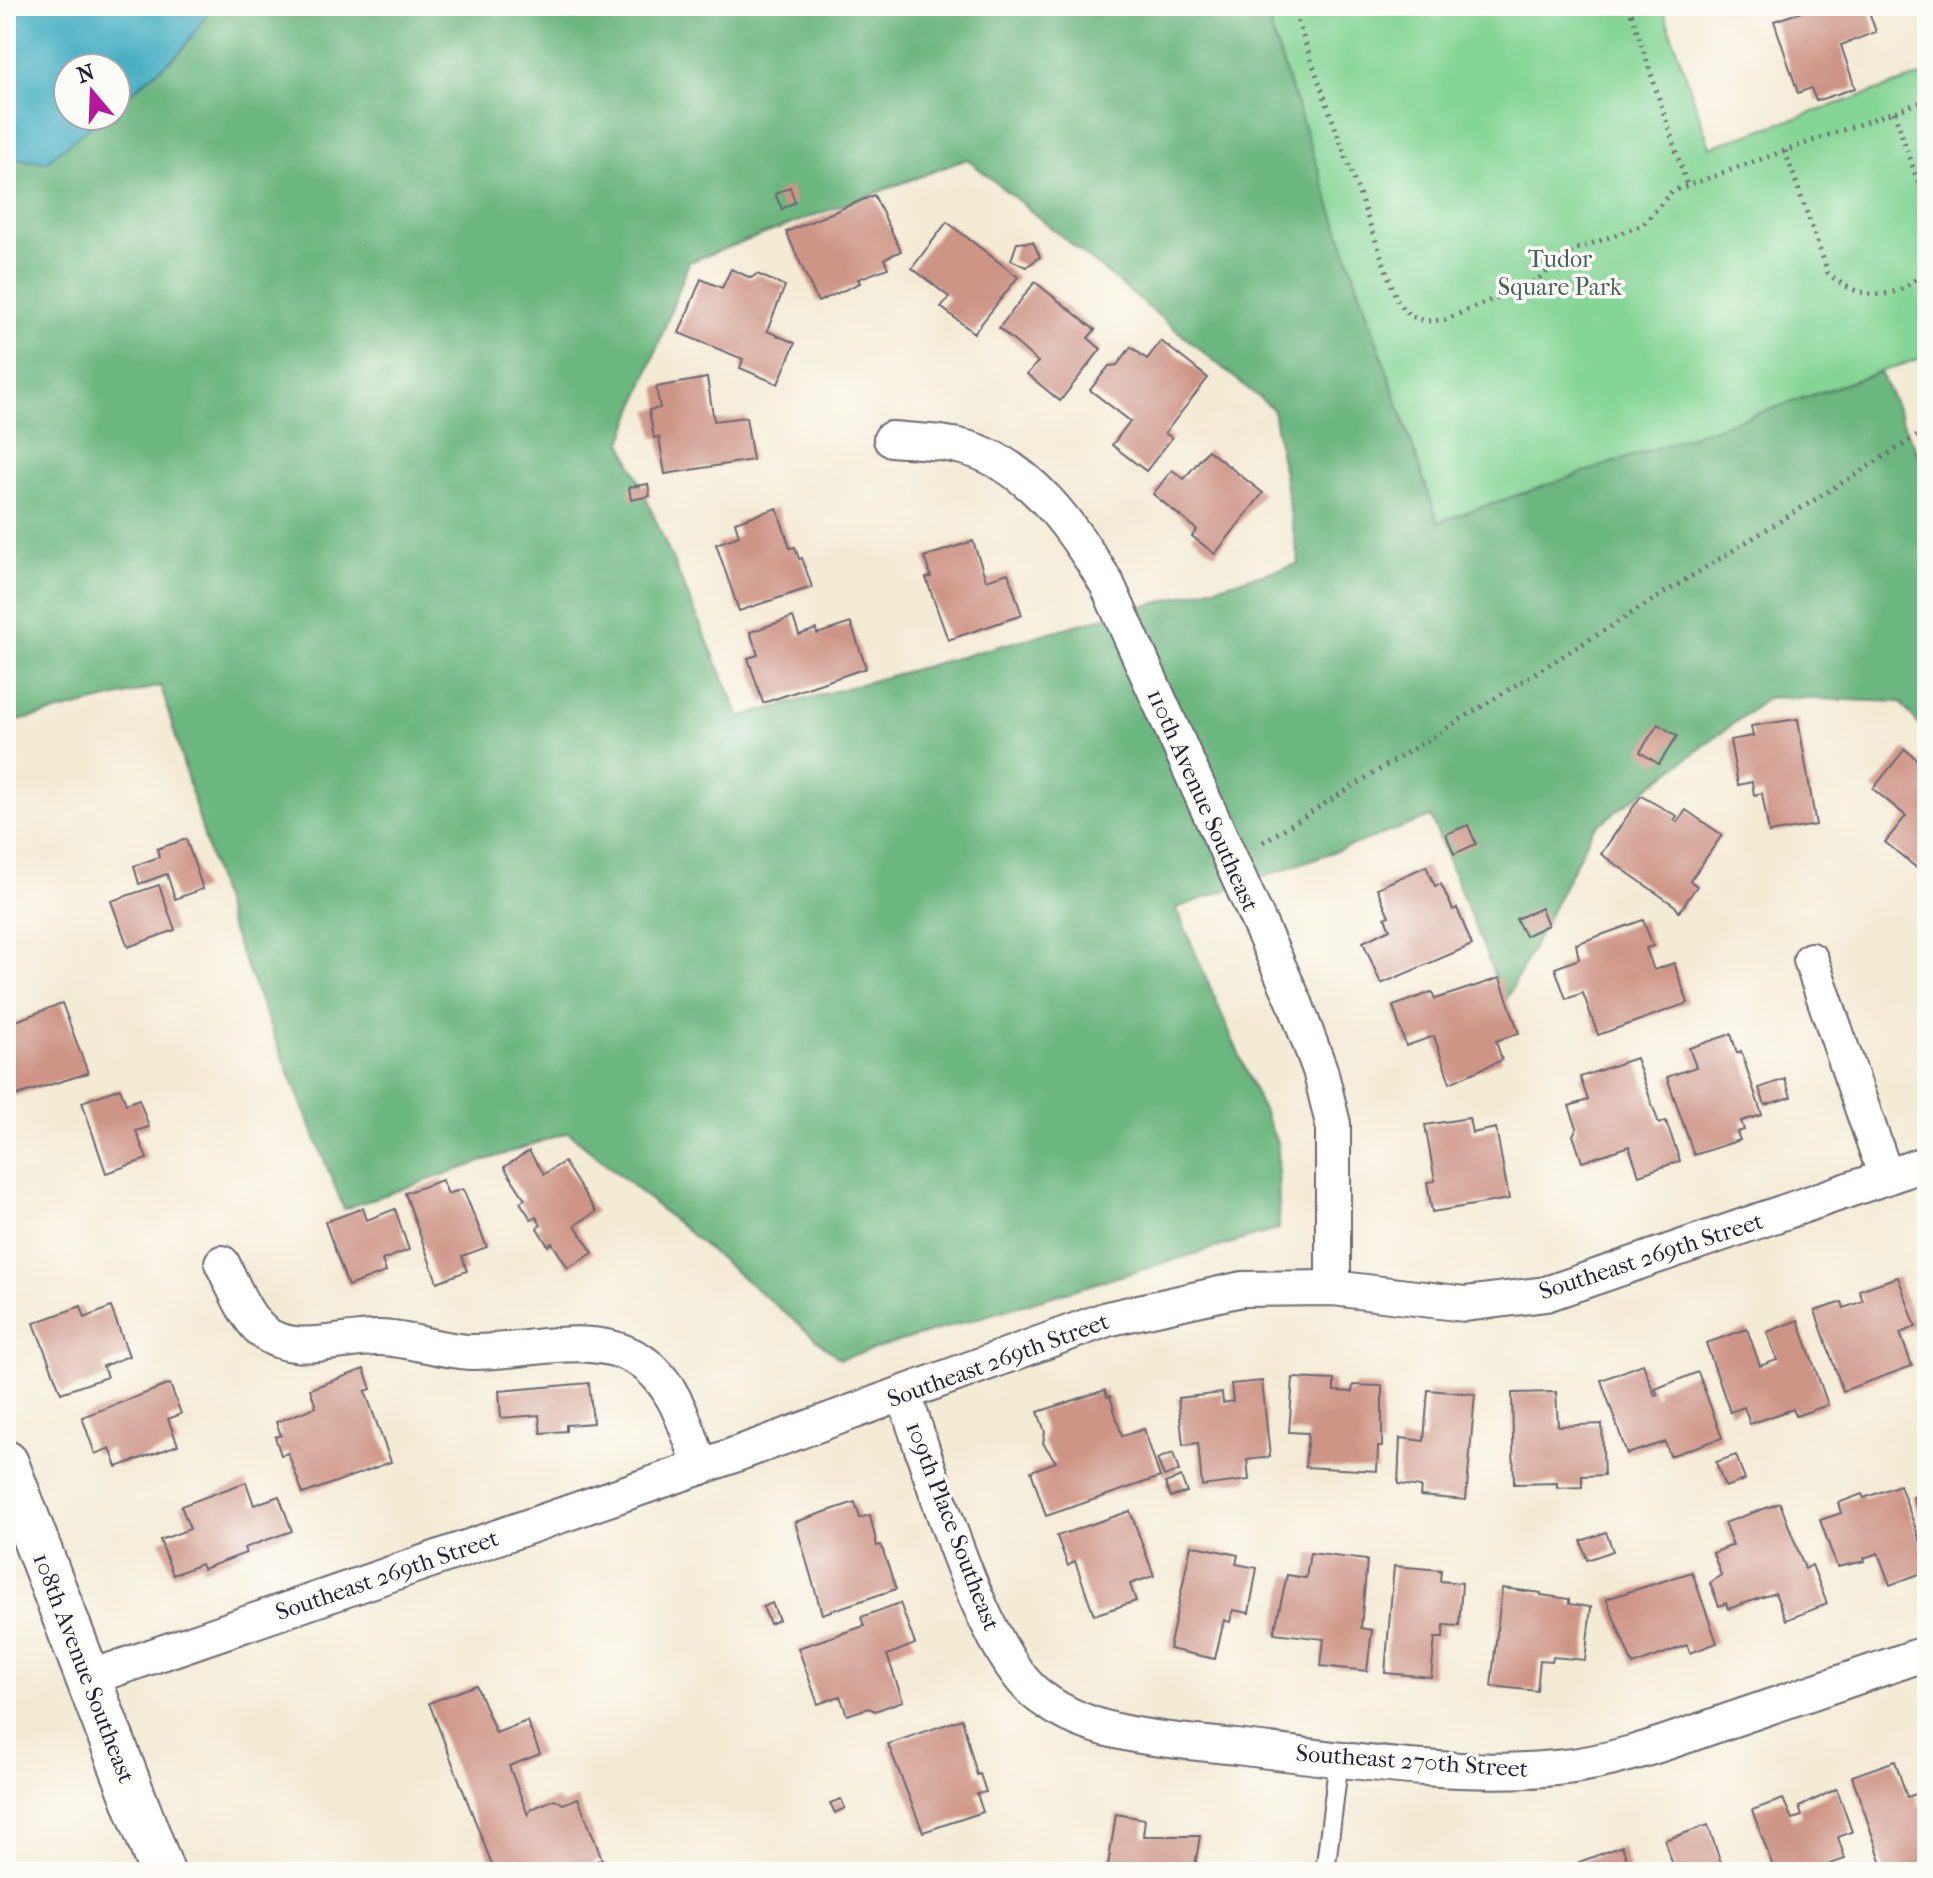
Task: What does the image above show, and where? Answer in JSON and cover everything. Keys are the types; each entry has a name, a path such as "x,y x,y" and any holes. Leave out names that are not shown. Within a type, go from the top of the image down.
{"street":[{"name":"110th Avenue Southeast","path":"891,439 960,446 1009,467 1079,537 1107,584 1295,1003 1327,1097 1333,1124 1333,1288"},
{"path":"1811,960 1886,1177"},
{"name":"Southeast 269th Street","path":"89,1678 701,1467 1107,1319 1242,1289 1333,1288 1465,1304 1546,1294 1927,1163"},
{"path":"222,1263 243,1305 263,1332 283,1341 308,1344 380,1337 469,1352 612,1347 640,1359 662,1380 678,1407 701,1467"},
{"name":"109th Place Southeast","path":"904,1395 974,1590 1001,1650 1033,1691 1075,1719"},
{"name":"108th Avenue Southeast","path":"6,1463 162,1872"},
{"name":"Southeast 270th Street","path":"1075,1719 1133,1735 1339,1759 1487,1770 1569,1766 1688,1735 1927,1653"}],"lane":[{"path":"1325,1872 1339,1759"}],"path":[{"path":"1292,6 1398,303 1410,316 1426,321 1445,320 1537,280 1574,250 1643,225 1661,200 1687,185 1927,100"},
{"path":"1629,6 1687,185"},
{"path":"1894,112 1927,208"},
{"path":"1785,151 1828,273 1840,285 1870,296 1888,294 1912,283 1927,266"},
{"path":"1231,862 1927,430"}],"green space":[{"path":"212,6 1263,6 1438,522 1880,372 1927,474 1927,735 1900,702 1769,697 1593,829 1505,1002 1431,817 1176,908 1278,1145 1279,1229 840,1359 568,1132 344,1209 229,924 161,686 6,724 6,158 46,162 83,132 132,132 132,92 181,51","holes":["967,159 1273,409 1299,564 740,717 622,442 689,262"]},
{"name":"Tudor Square Park","path":"1263,6 1662,6 1710,147 1927,74 1927,356 1438,522"}],"water":[{"path":"6,6 212,6 181,51 132,92 132,52 52,52 52,132 83,132 46,162 6,158"}],"building":[{"path":"1819,6 1867,6 1876,32 1841,45 1855,88 1816,101 1811,88 1798,93 1774,21"},
{"path":"790,187 795,202 782,209 775,194"},
{"path":"874,195 901,251 884,259 888,268 858,279 860,283 818,302 786,232"},
{"path":"947,222 1018,277 974,333 941,307 949,297 912,268"},
{"path":"1033,242 1040,257 1026,267 1011,260 1017,243"},
{"path":"731,269 751,278 757,274 785,286 767,331 795,343 778,384 740,368 743,359 679,333 701,279 722,288"},
{"path":"1035,282 1095,330 1088,338 1101,349 1060,401 1027,374 1038,362 999,328"},
{"path":"1161,341 1208,378 1165,433 1172,438 1146,471 1112,445 1130,421 1090,390 1109,366 1117,365 1131,347 1147,359"},
{"path":"707,378 714,421 746,417 753,460 665,474 659,437 654,438 649,410 660,408 656,387"},
{"path":"1208,450 1263,493 1215,554 1192,536 1197,530 1153,494 1172,470 1184,479"},
{"path":"648,484 650,496 631,500 629,487"},
{"path":"777,508 790,548 795,547 799,559 802,558 812,587 739,611 716,544 739,536 735,522"},
{"path":"973,541 986,580 1008,573 1022,615 948,640 926,578 931,577 924,557"},
{"path":"793,617 799,635 816,629 817,634 851,623 866,668 763,703 748,658 758,655 750,632"},
{"path":"1798,719 1816,825 1769,833 1762,793 1754,795 1752,782 1738,785 1730,740 1753,736 1751,726"},
{"path":"1658,724 1677,736 1659,764 1640,752"},
{"path":"1905,749 1921,763 1927,756 1927,858 1918,869 1885,842 1906,816 1873,789"},
{"path":"1641,796 1677,816 1674,820 1677,822 1686,810 1722,835 1690,881 1697,886 1679,912 1675,906 1601,854"},
{"path":"1468,825 1476,844 1454,854 1446,834"},
{"path":"186,839 203,889 175,899 167,874 139,884 134,866 159,857 157,849"},
{"path":"1426,866 1435,886 1441,884 1453,910 1457,908 1472,945 1381,984 1363,942 1390,929 1385,918 1389,916 1377,888"},
{"path":"159,885 175,930 128,947 111,901"},
{"path":"1541,908 1548,925 1525,936 1516,919"},
{"path":"1643,920 1653,946 1646,948 1654,970 1674,963 1688,1003 1598,1035 1583,993 1566,999 1555,968 1579,959 1576,944"},
{"path":"1500,978 1519,1033 1496,1041 1502,1060 1450,1083 1434,1036 1406,1046 1393,1006 1432,992 1435,999"},
{"path":"62,1003 88,1073 14,1096 6,1080 6,1025"},
{"path":"1731,1034 1737,1053 1741,1051 1762,1115 1741,1121 1744,1130 1737,1132 1740,1140 1694,1155 1667,1077 1696,1067 1689,1048"},
{"path":"1636,1058 1659,1124 1666,1121 1680,1161 1639,1175 1629,1146 1582,1162 1573,1135 1577,1128 1569,1106 1588,1100 1580,1077"},
{"path":"1785,1079 1791,1097 1765,1105 1759,1088"},
{"path":"120,1088 126,1104 139,1099 149,1127 136,1131 147,1159 106,1173 82,1102"},
{"path":"1469,1118 1472,1133 1496,1128 1509,1199 1432,1212 1427,1182 1435,1181 1425,1125"},
{"path":"529,1151 544,1174 564,1162 596,1212 575,1225 593,1253 568,1268 552,1243 548,1246 537,1228 541,1225 536,1217 531,1219 520,1202 525,1199 504,1167"},
{"path":"442,1180 448,1194 463,1189 487,1247 462,1256 467,1271 437,1282 405,1193"},
{"path":"363,1208 367,1220 395,1209 409,1250 382,1260 386,1272 348,1286 325,1222"},
{"path":"1898,1277 1916,1327 1900,1333 1912,1366 1843,1391 1815,1311 1842,1302 1844,1308 1863,1301 1859,1290"},
{"path":"81,1306 85,1318 111,1307 129,1356 103,1366 107,1377 61,1393 34,1323"},
{"path":"1798,1320 1828,1405 1796,1416 1793,1409 1750,1424 1744,1407 1730,1412 1706,1343 1747,1329 1760,1366 1777,1360 1767,1332"},
{"path":"1643,1364 1655,1396 1658,1395 1655,1389 1698,1372 1722,1438 1670,1456 1665,1442 1627,1454 1601,1380"},
{"path":"364,1369 371,1389 365,1391 391,1462 303,1494 288,1453 281,1455 275,1437 281,1435 276,1422 316,1407 310,1389"},
{"path":"1293,1378 1334,1380 1334,1391 1352,1392 1353,1385 1382,1386 1382,1447 1378,1447 1377,1471 1305,1467 1308,1433 1289,1432"},
{"path":"1262,1381 1270,1457 1247,1460 1249,1480 1202,1486 1198,1443 1183,1445 1178,1398 1222,1393 1223,1403 1233,1401 1231,1384"},
{"path":"589,1383 593,1423 566,1425 566,1431 541,1433 539,1415 501,1418 499,1391"},
{"path":"170,1384 181,1414 168,1419 178,1445 117,1467 110,1448 95,1454 82,1417"},
{"path":"1105,1390 1107,1397 1110,1396 1122,1436 1144,1429 1160,1477 1046,1516 1031,1471 1056,1462 1043,1443 1045,1432 1038,1412"},
{"path":"1428,1390 1475,1394 1466,1500 1420,1496 1421,1487 1398,1484 1400,1438 1424,1441"},
{"path":"1556,1392 1558,1426 1602,1424 1604,1475 1582,1476 1582,1487 1557,1488 1557,1483 1514,1484 1512,1393"},
{"path":"1173,1453 1179,1471 1164,1476 1157,1459"},
{"path":"1736,1455 1745,1480 1725,1487 1716,1462"},
{"path":"1181,1477 1187,1492 1171,1497 1165,1483"},
{"path":"246,1482 254,1505 279,1496 292,1531 244,1548 246,1553 203,1569 201,1564 173,1575 160,1540 190,1529 181,1506"},
{"path":"1900,1485 1927,1560 1927,1571 1890,1585 1878,1553 1864,1558 1865,1561 1837,1567 1820,1520 1841,1513 1838,1503 1862,1494 1864,1498"},
{"path":"1927,1492 1927,1538 1926,1538 1913,1497"},
{"path":"855,1502 860,1518 870,1515 877,1546 881,1545 896,1589 822,1614 795,1522"},
{"path":"1780,1503 1805,1569 1812,1565 1827,1604 1786,1620 1775,1593 1728,1609 1726,1603 1719,1606 1710,1583 1721,1575 1713,1553 1733,1545 1724,1523"},
{"path":"1130,1511 1154,1576 1130,1584 1136,1601 1094,1615 1075,1561 1068,1566 1057,1536"},
{"path":"1606,1532 1613,1551 1587,1560 1581,1541"},
{"path":"1191,1545 1238,1555 1236,1564 1257,1568 1249,1613 1233,1610 1230,1622 1224,1620 1215,1659 1169,1649"},
{"path":"1310,1553 1367,1560 1361,1628 1372,1630 1367,1671 1321,1666 1324,1639 1274,1633 1287,1575 1306,1578"},
{"path":"1394,1566 1441,1570 1440,1581 1462,1583 1459,1626 1444,1625 1443,1638 1435,1638 1431,1677 1385,1673"},
{"path":"1692,1572 1717,1643 1690,1653 1687,1645 1633,1665 1606,1599"},
{"path":"1502,1588 1541,1593 1569,1599 1569,1604 1591,1607 1585,1660 1553,1657 1552,1661 1540,1660 1537,1691 1491,1686"},
{"path":"772,1603 779,1620 770,1624 763,1607"},
{"path":"900,1603 915,1644 887,1655 903,1701 875,1711 869,1708 847,1715 840,1696 818,1704 798,1648 864,1626 861,1617"},
{"path":"476,1685 496,1733 527,1721 540,1754 509,1766 528,1815 531,1809 555,1799 563,1804 578,1798 602,1859 570,1872 495,1872 429,1703"},
{"path":"962,1719 977,1775 980,1774 986,1792 977,1794 983,1812 923,1832 888,1744"},
{"path":"1895,1761 1907,1797 1916,1794 1920,1806 1927,1803 1927,1863 1900,1872 1885,1872 1852,1776"},
{"path":"1837,1789 1852,1832 1838,1837 1845,1859 1808,1872 1775,1872 1752,1810 1783,1799 1792,1819 1802,1816 1799,1807"},
{"path":"841,1799 845,1808 835,1813 830,1803"},
{"path":"1116,1814 1145,1819 1143,1836 1200,1836 1194,1872 1107,1872"},
{"path":"1708,1825 1724,1872 1675,1872 1665,1840"},
{"path":"1622,1846 1631,1872 1583,1872 1579,1862"}]}
